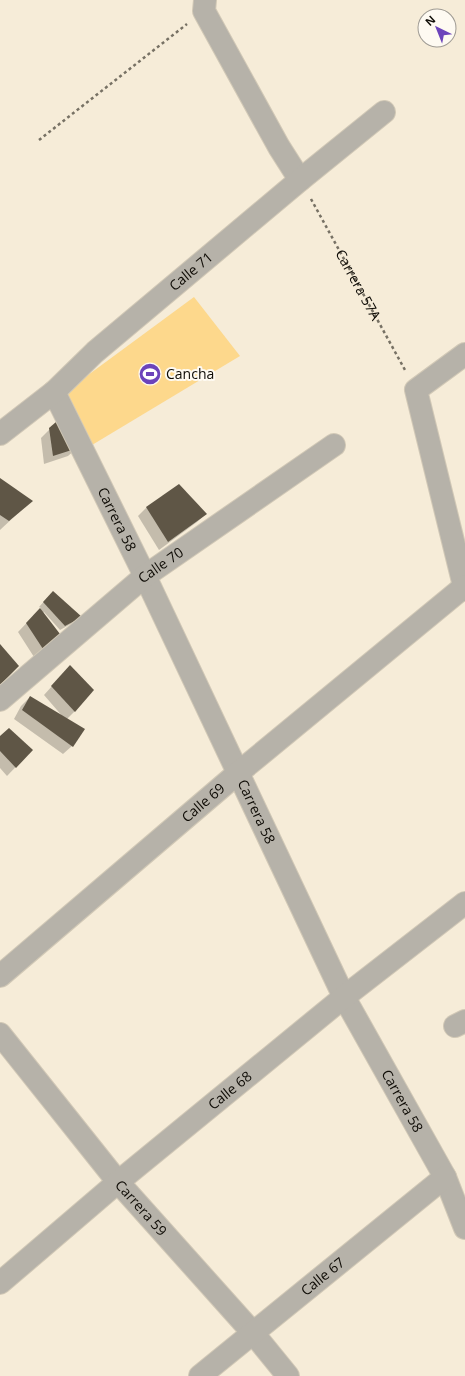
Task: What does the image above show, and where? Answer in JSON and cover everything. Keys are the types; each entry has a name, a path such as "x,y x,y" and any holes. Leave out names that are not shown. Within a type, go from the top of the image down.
{"street":[{"path":"210,4 280,147 300,180"},
{"name":"Calle 71","path":"4,423 54,392 95,352 300,180 384,112"},
{"path":"465,354 416,390 465,588"},
{"name":"Carrera 58","path":"54,392 145,576 344,997 445,1177 465,1228"},
{"name":"Calle 70","path":"0,700 145,576 334,445"},
{"name":"Calle 69","path":"0,976 238,773 465,588"},
{"name":"Calle 68","path":"0,1283 118,1182 344,997 465,903"},
{"name":"Carrera 59","path":"0,1034 118,1182 253,1333 288,1376"},
{"name":"Calle 67","path":"200,1376 445,1177"}],"path":[{"path":"39,140 210,4"},
{"name":"Carrera 57A","path":"300,180 416,390"}],"shaded area":[{"name":"Cancha","path":"194,297 240,356 92,445 65,392"}],"building":[{"path":"63,416 78,448 53,456 49,428"},
{"path":"0,478 33,501 9,521 0,515"},
{"path":"179,484 207,514 168,542 146,507"},
{"path":"53,591 82,617 65,626 43,602"},
{"path":"40,608 60,634 43,649 26,623"},
{"path":"0,644 19,666 0,685"},
{"path":"70,665 94,690 75,712 51,686"},
{"path":"30,696 85,729 73,747 22,710"},
{"path":"9,728 33,750 16,768 0,751 0,736"}],"place":[{"name":"Cancha","path":"150,374"}]}
